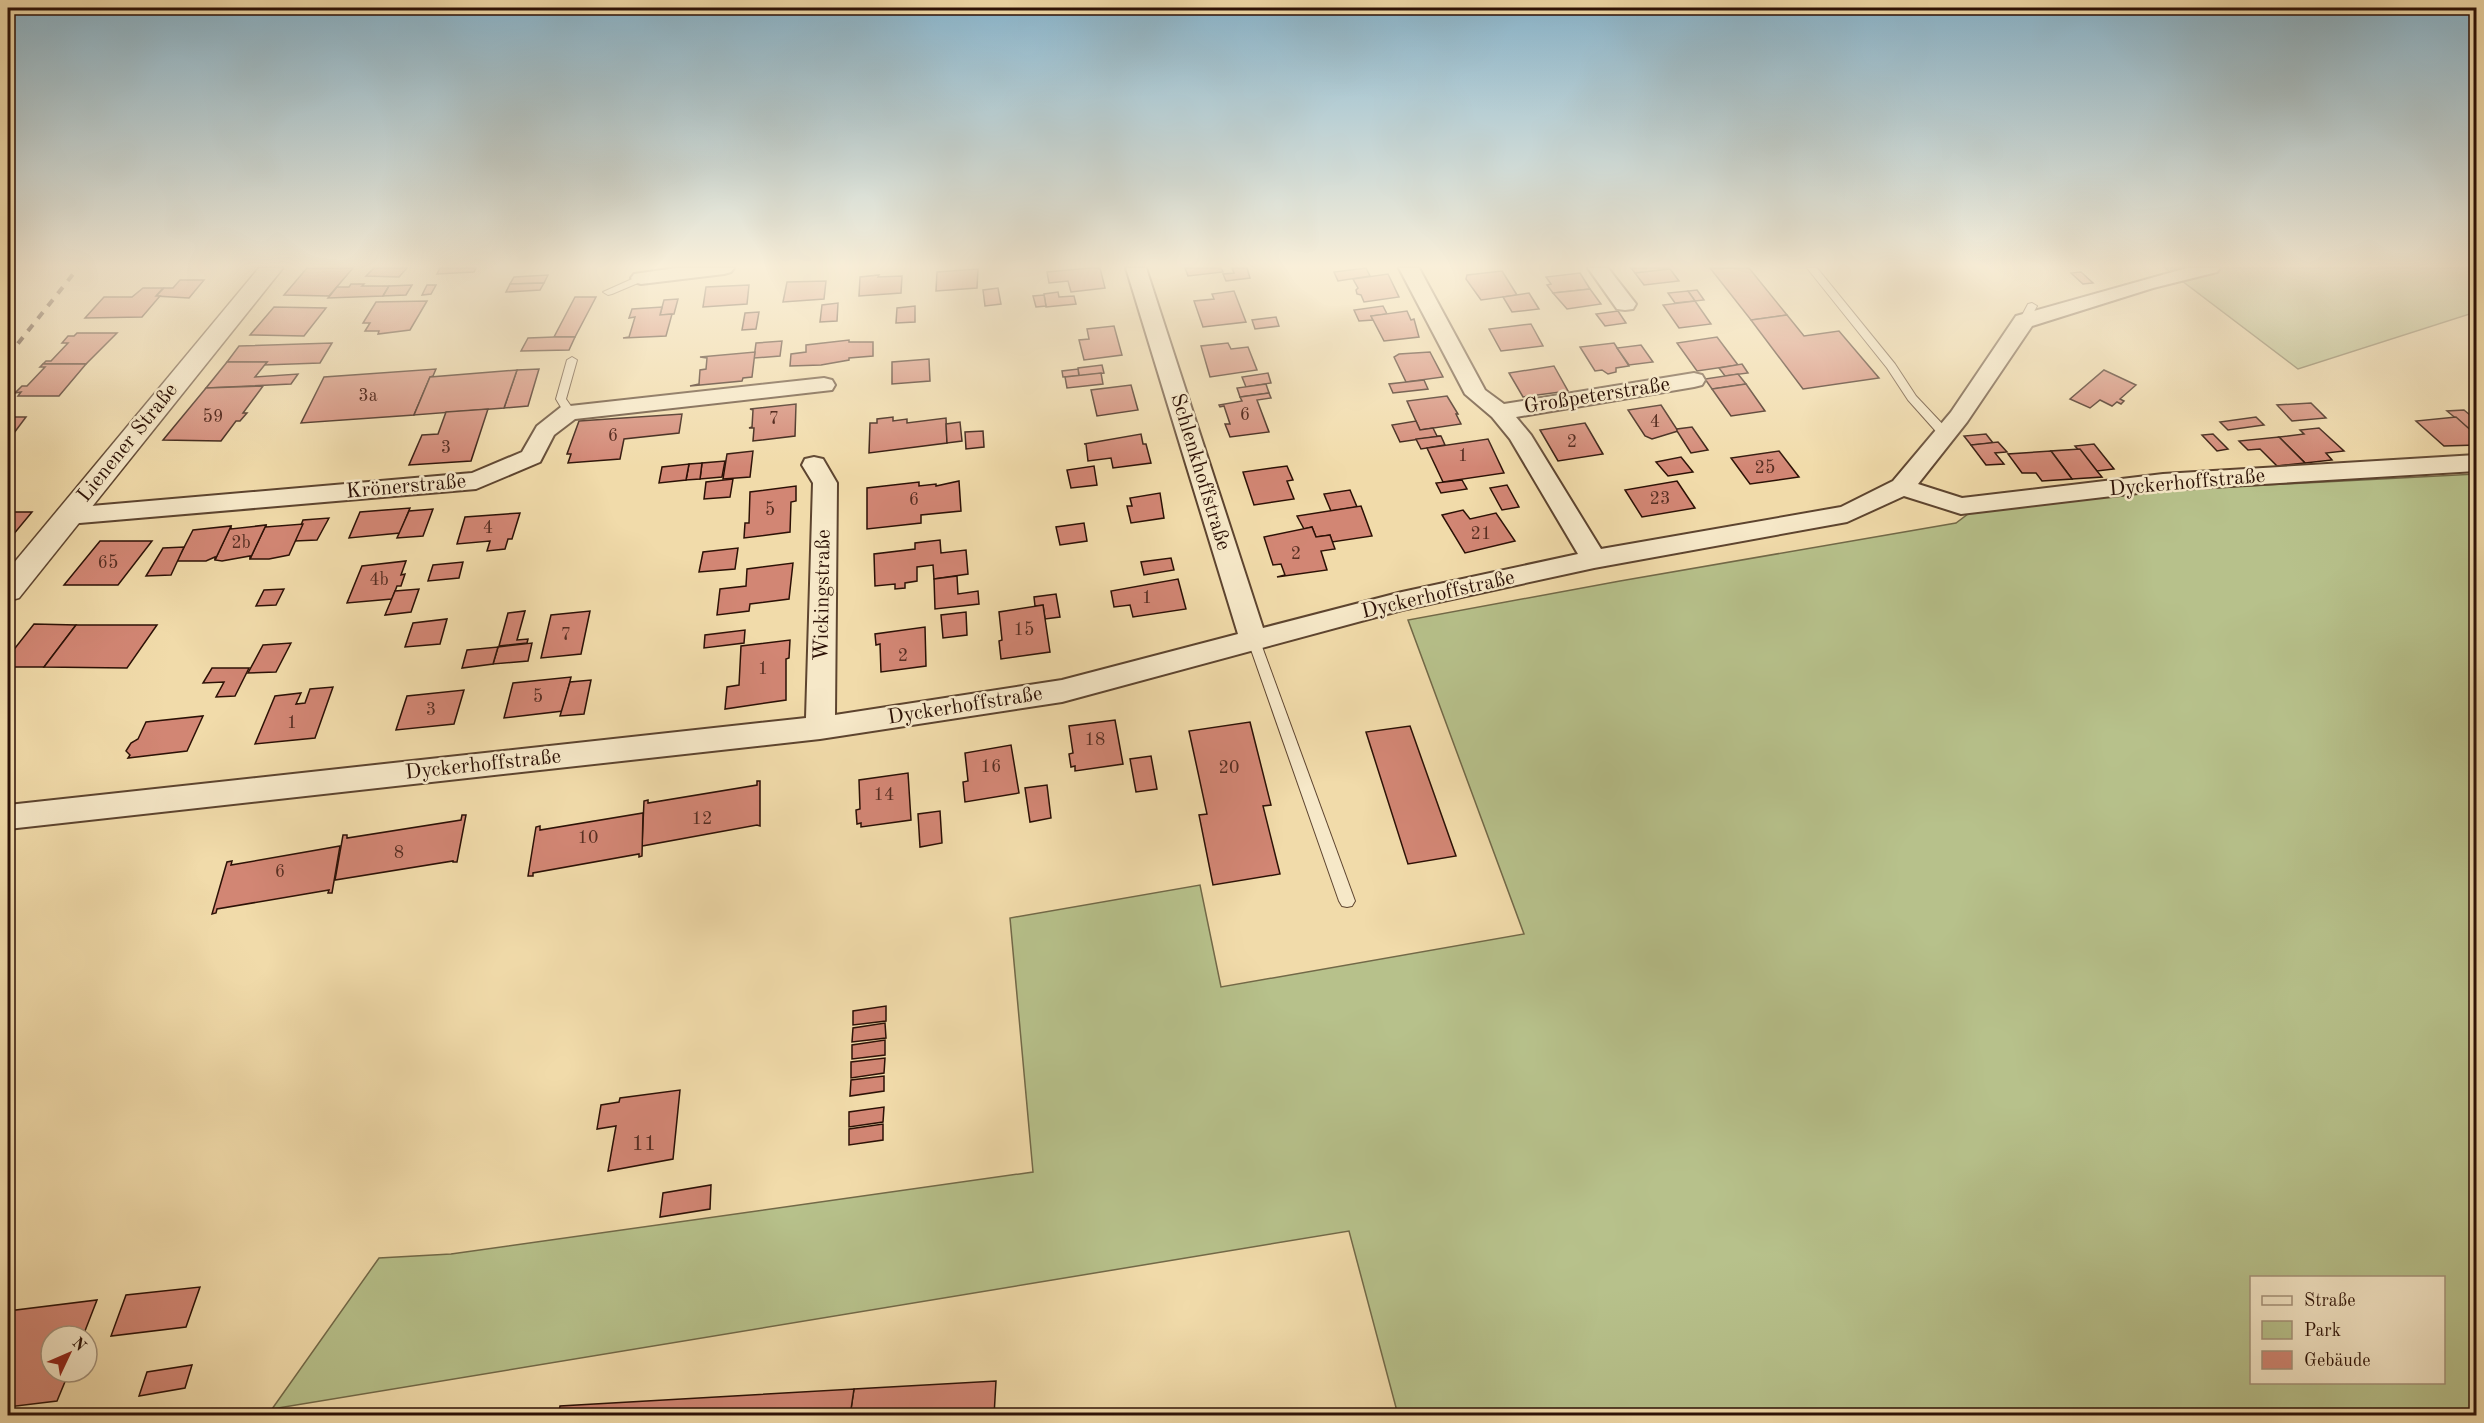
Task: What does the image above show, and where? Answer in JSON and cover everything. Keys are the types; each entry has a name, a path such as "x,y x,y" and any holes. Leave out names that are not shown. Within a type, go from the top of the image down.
{"street":[{"name":"Lienener Straße","path":"8,590 216,334"},
{"name":"Schlenkhoffstraße","path":"1157,334 1254,641"},
{"name":"Großpeterstraße","path":"1446,334 1476,394 1500,412 1519,435 1594,559"},
{"name":"Dyckerhoffstraße","path":"8,817 820,728 1062,691 1402,601 1594,559 1847,514 1902,487 1959,417 2014,334"},
{"name":"Großpeterstraße","path":"1500,412 1694,380"},
{"path":"568,412 824,385"},
{"name":"Krönerstraße","path":"68,516 476,481 531,457 544,430 568,412"},
{"name":"Dyckerhoffstraße","path":"1902,487 1961,506 2163,482 2476,464"},
{"name":"Wickingstraße","path":"814,465 825,483 820,728"}],"lane":[{"path":"1866,334 1891,366 1912,398 1945,434"},
{"path":"568,412 561,399 572,360"},
{"path":"1254,641 1347,900"}],"green space":[{"path":"2252,334 2406,334 2298,369"},
{"path":"2476,474 2476,1415 1398,1415 1349,1231 272,1409 379,1258 451,1254 1033,1172 1010,918 1200,885 1221,987 1524,934 1408,620 1956,523 1972,511 2149,491"}],"building":[{"path":"116,334 86,364 43,364 51,361 68,343 62,343 68,336"},
{"path":"251,334 305,334 304,336"},
{"path":"555,334 576,334 575,337 554,337"},
{"path":"630,334 666,334 623,338 629,337"},
{"path":"1088,334 1116,334 1122,355 1084,360 1079,340 1089,339"},
{"path":"1381,334 1418,334 1419,337 1384,341"},
{"path":"1492,334 1537,334 1543,346 1501,351"},
{"path":"1762,334 1842,334 1879,378 1803,389"},
{"path":"575,337 569,350 521,351 528,338"},
{"path":"1717,337 1738,365 1697,371 1677,343"},
{"path":"849,340 849,342 873,342 873,356 849,358 849,360 821,365 790,366 791,354 806,352 806,345"},
{"path":"782,341 780,356 754,358 756,343"},
{"path":"332,343 320,363 264,365 267,362 227,362 239,346"},
{"path":"1228,343 1231,349 1248,347 1257,370 1210,377 1201,346"},
{"path":"1614,343 1629,366 1616,368 1616,372 1608,374 1602,370 1595,371 1580,347"},
{"path":"1641,345 1653,362 1629,365 1617,348"},
{"path":"755,352 752,377 743,378 742,381 690,386 699,384 700,370 706,369 707,358 700,357"},
{"path":"1430,352 1443,377 1406,382 1394,357 1399,354"},
{"path":"929,359 930,381 892,384 892,362"},
{"path":"227,362 267,362 255,377 298,374 291,384 206,388"},
{"path":"43,364 86,364 59,396 18,396 21,392 15,393 22,386 27,386 45,367 40,367"},
{"path":"1742,364 1748,373 1725,376 1719,368"},
{"path":"1102,365 1104,373 1079,376 1078,368"},
{"path":"1554,366 1568,391 1523,397 1509,373"},
{"path":"436,369 430,377 414,415 301,423 324,377"},
{"path":"539,369 528,406 504,408 517,370"},
{"path":"1078,369 1079,376 1063,377 1062,371"},
{"path":"517,370 504,408 414,415 430,377"},
{"path":"2104,370 2136,385 2120,399 2124,401 2121,404 2117,402 2112,406 2100,400 2090,408 2070,399"},
{"path":"1101,373 1103,384 1067,388 1065,377"},
{"path":"1268,373 1271,383 1246,387 1242,377"},
{"path":"1738,374 1746,384 1712,389 1705,379"},
{"path":"1424,380 1428,389 1393,393 1389,384"},
{"path":"1266,384 1269,393 1240,397 1237,388"},
{"path":"1746,384 1765,411 1731,416 1712,389"},
{"path":"1131,385 1138,410 1097,416 1091,390"},
{"path":"263,386 243,413 247,413 240,421 236,421 221,441 163,440 206,388"},
{"path":"1269,393 1271,398 1257,400 1269,432 1230,437 1225,424 1230,424 1224,406 1219,405 1242,401 1240,397"},
{"path":"1447,396 1461,424 1420,430 1407,401"},
{"path":"2311,403 2326,418 2292,421 2277,405"},
{"path":"796,404 795,436 753,441 754,428 749,428 752,427 753,410 750,409"},
{"path":"1661,405 1678,431 1652,439 1645,436 1628,410"},
{"path":"488,409 471,461 409,465 422,435 438,434 446,412"},
{"path":"2464,410 2476,420 2476,435 2447,411"},
{"path":"682,414 679,433 624,439 620,459 568,463 571,454 567,454 579,421"},
{"path":"8,417 26,417 8,441"},
{"path":"893,417 893,421 907,419 907,423 946,418 947,443 869,453 870,423 877,423 877,419"},
{"path":"2256,417 2264,425 2228,430 2220,422"},
{"path":"2456,417 2476,435 2476,443 2474,443 2476,445 2444,446 2416,421"},
{"path":"1416,421 1420,430 1433,428 1437,436 1441,436 1400,442 1392,425"},
{"path":"960,422 962,441 947,443 946,424"},
{"path":"1585,423 1603,454 1558,461 1540,430"},
{"path":"1692,427 1708,450 1691,453 1677,429"},
{"path":"2319,428 2344,451 2326,453 2332,460 2305,463 2279,437 2304,434 2300,430"},
{"path":"983,431 984,447 966,449 965,432"},
{"path":"1141,434 1151,463 1113,468 1111,458 1088,461 1086,444 1084,444"},
{"path":"1986,434 1993,443 1971,445 1964,436"},
{"path":"2213,434 2228,449 2217,451 2202,435"},
{"path":"1441,436 1445,445 1421,449 1416,439"},
{"path":"2279,437 2305,463 2277,466 2260,449 2248,450 2239,441"},
{"path":"1488,439 1504,473 1443,482 1427,448"},
{"path":"1998,442 2007,452 1995,453 2004,464 1986,465 1971,445"},
{"path":"2094,444 2114,469 2097,471 2075,446"},
{"path":"2080,449 2102,477 2072,479 2051,451"},
{"path":"753,451 750,477 723,479 727,454"},
{"path":"1779,451 1799,477 1750,484 1731,458"},
{"path":"2051,451 2072,479 2042,481 2036,473 2022,473 2008,454"},
{"path":"1681,457 1693,472 1668,476 1656,462"},
{"path":"725,461 722,477 700,479 702,463"},
{"path":"702,463 700,479 686,480 689,464"},
{"path":"689,464 686,480 659,483 662,467"},
{"path":"1094,466 1097,485 1071,488 1067,470"},
{"path":"1287,466 1293,480 1287,481 1294,499 1254,505 1243,472"},
{"path":"733,479 730,497 704,499 706,482"},
{"path":"1462,480 1467,489 1441,493 1436,483"},
{"path":"959,481 961,511 921,515 921,523 867,529 867,488 919,482 919,486 936,484 936,486"},
{"path":"1677,481 1695,508 1642,517 1625,490"},
{"path":"1507,485 1519,507 1502,510 1490,488"},
{"path":"796,486 796,501 791,502 790,532 744,538 745,523 749,523 750,492"},
{"path":"1350,490 1357,507 1331,511 1324,494"},
{"path":"1160,493 1164,518 1131,523 1127,506 1132,506 1130,498"},
{"path":"1361,506 1372,536 1332,542 1330,535 1316,537 1312,527 1304,529 1297,516"},
{"path":"410,508 400,533 349,538 360,512"},
{"path":"433,509 423,536 397,538 409,511"},
{"path":"1463,510 1470,519 1496,513 1515,541 1465,553 1442,515"},
{"path":"8,512 32,512 8,541"},
{"path":"520,513 512,539 508,539 505,549 487,551 490,541 457,544 465,517"},
{"path":"329,518 317,540 295,541 303,520"},
{"path":"1084,523 1087,541 1060,545 1056,527"},
{"path":"303,524 289,555 269,559 250,559 266,525 266,527"},
{"path":"266,525 250,559 250,556 215,560 231,526 231,529"},
{"path":"231,526 215,560 215,557 206,561 177,561 193,530"},
{"path":"1312,527 1316,537 1330,535 1335,549 1321,551 1327,570 1277,577 1285,575 1281,564 1273,565 1264,537"},
{"path":"940,540 941,553 966,550 968,574 934,579 933,565 917,567 917,581 905,583 905,588 895,589 895,584 875,586 874,554 915,549 915,543"},
{"path":"100,541 152,541 118,585 64,585"},
{"path":"184,547 171,575 146,576 163,548"},
{"path":"738,548 735,569 699,572 703,552"},
{"path":"1171,558 1174,570 1144,575 1141,562"},
{"path":"406,561 401,575 405,574 401,586 397,586 392,599 347,603 362,566"},
{"path":"463,562 459,578 428,581 433,565"},
{"path":"793,563 789,599 750,604 749,611 717,615 720,589 746,586 747,569"},
{"path":"957,576 958,594 978,591 979,604 935,609 934,579"},
{"path":"1178,579 1186,609 1133,617 1130,605 1114,607 1111,591"},
{"path":"284,589 276,605 256,606 264,590"},
{"path":"419,589 411,612 385,615 395,591"},
{"path":"1056,594 1060,617 1045,619 1043,605 1035,606 1034,597"},
{"path":"1043,605 1050,652 1001,659 999,641 1002,640 999,612"},
{"path":"525,611 517,640 528,639 527,643 499,646 508,613"},
{"path":"590,611 581,654 541,658 551,615"},
{"path":"966,612 967,635 943,638 941,615"},
{"path":"447,619 440,644 405,647 413,623"},
{"path":"34,624 76,625 44,667 8,667 8,657"},
{"path":"76,625 157,625 127,668 44,667"},
{"path":"925,627 926,666 881,672 880,644 876,645 875,634"},
{"path":"745,630 744,643 704,648 705,635"},
{"path":"790,640 789,658 786,659 786,700 725,709 727,687 739,685 741,646"},
{"path":"291,643 276,672 248,673 263,645"},
{"path":"532,643 528,661 493,664 498,647"},
{"path":"498,647 493,664 462,668 467,650"},
{"path":"212,668 249,668 235,696 216,697 224,682 203,683"},
{"path":"571,677 563,711 504,718 513,683"},
{"path":"591,680 584,714 560,716 570,682"},
{"path":"333,687 315,738 255,744 275,696 301,693 296,704 305,703 310,689"},
{"path":"464,690 454,724 396,730 407,696"},
{"path":"203,716 187,751 128,758 130,755 126,751 131,743 138,739 146,722"},
{"path":"1115,720 1123,764 1075,771 1075,766 1071,767 1069,754 1073,753 1069,726"},
{"path":"1250,722 1271,805 1263,806 1280,874 1213,885 1199,815 1207,814 1189,731"},
{"path":"1410,726 1456,856 1408,864 1366,732"},
{"path":"1011,745 1019,793 965,802 963,782 968,781 965,753"},
{"path":"1151,756 1157,789 1136,792 1130,759"},
{"path":"908,773 911,820 861,827 861,823 857,824 856,810 860,809 859,780"},
{"path":"757,781 760,781 760,826 642,846 644,801 648,800 648,803 757,785"},
{"path":"1047,785 1051,818 1030,822 1025,788"},
{"path":"940,811 942,843 920,847 918,814"},
{"path":"643,813 642,856 639,857 639,854 533,873 533,876 528,876 536,827 540,826 540,830"},
{"path":"462,815 466,815 457,862 335,880 343,835 347,835 347,838 461,820"},
{"path":"340,846 332,893 328,893 329,890 217,909 216,913 212,914 227,862 232,861 231,865"},
{"path":"886,1006 886,1021 853,1025 853,1011"},
{"path":"885,1023 886,1038 852,1042 853,1028"},
{"path":"885,1040 885,1055 852,1059 852,1045"},
{"path":"885,1058 884,1073 851,1078 851,1062"},
{"path":"884,1076 884,1091 850,1096 851,1080"},
{"path":"680,1090 673,1159 608,1171 616,1126 597,1129 601,1105 619,1102 620,1098"},
{"path":"884,1107 883,1122 849,1127 849,1112"},
{"path":"883,1124 883,1140 849,1145 849,1129"},
{"path":"711,1185 710,1209 660,1217 663,1193"},
{"path":"200,1287 186,1327 111,1336 126,1295"},
{"path":"97,1300 88,1324 39,1324 39,1384 64,1384 57,1401 8,1407 8,1311"},
{"path":"192,1365 185,1388 139,1396 147,1372"},
{"path":"996,1381 994,1416 850,1416 854,1389"},
{"path":"854,1389 850,1416 558,1416 560,1406"}],"railway":[{"path":"8,356 25,334"}]}
